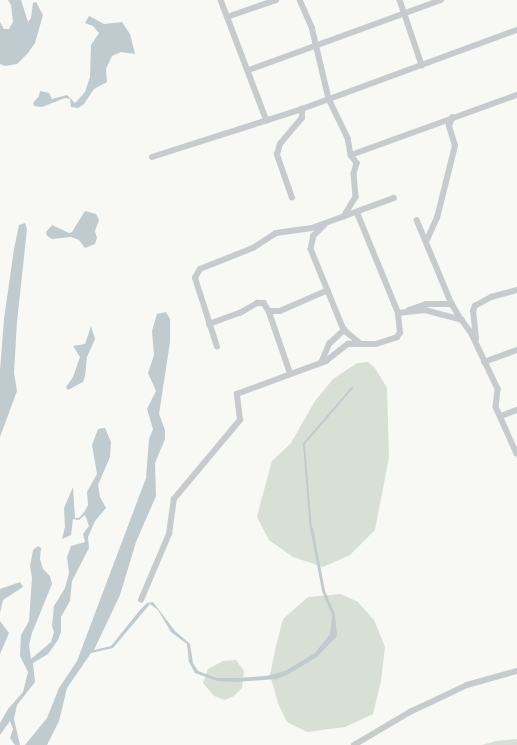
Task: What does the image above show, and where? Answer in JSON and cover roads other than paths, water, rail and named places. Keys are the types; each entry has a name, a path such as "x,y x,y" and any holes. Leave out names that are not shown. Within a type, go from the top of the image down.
{"street":[{"path":"221,0 249,70 267,121"},
{"path":"227,17 276,0"},
{"path":"400,0 422,65"},
{"path":"249,70 441,0"},
{"path":"302,1 316,45 329,99 348,138 351,155 357,163"},
{"path":"152,157 302,109 517,30"},
{"path":"351,155 517,95"},
{"path":"292,198 277,155 280,144 302,118 302,109"},
{"path":"427,240 437,218 455,146 449,126 452,118"},
{"path":"344,217 356,197 354,174 357,163 367,149"},
{"path":"217,347 195,278 200,269 253,248 276,233 312,228 357,213 394,198"},
{"path":"141,600 169,534 174,500 240,420 237,394 290,372 321,362 348,344 376,344 397,336 400,329 398,313 357,213"},
{"path":"417,220 427,240 428,252 438,269 452,304 476,341 484,362 498,389 496,407 517,454"},
{"path":"330,221 317,232 312,242 311,249 344,330 361,344"},
{"path":"269,310 280,311 328,290"},
{"path":"476,341 473,311 475,306 490,297 517,290"},
{"path":"209,324 240,313 260,302 269,310 290,372"},
{"path":"398,313 426,304 452,304"},
{"path":"398,313 425,310 462,320"},
{"path":"321,362 329,344 344,330"},
{"path":"484,362 517,350"},
{"path":"501,416 517,410"},
{"path":"354,745 410,712 467,685 517,671"}],"waterway":[{"path":"311,530 304,444 352,388"}]}
